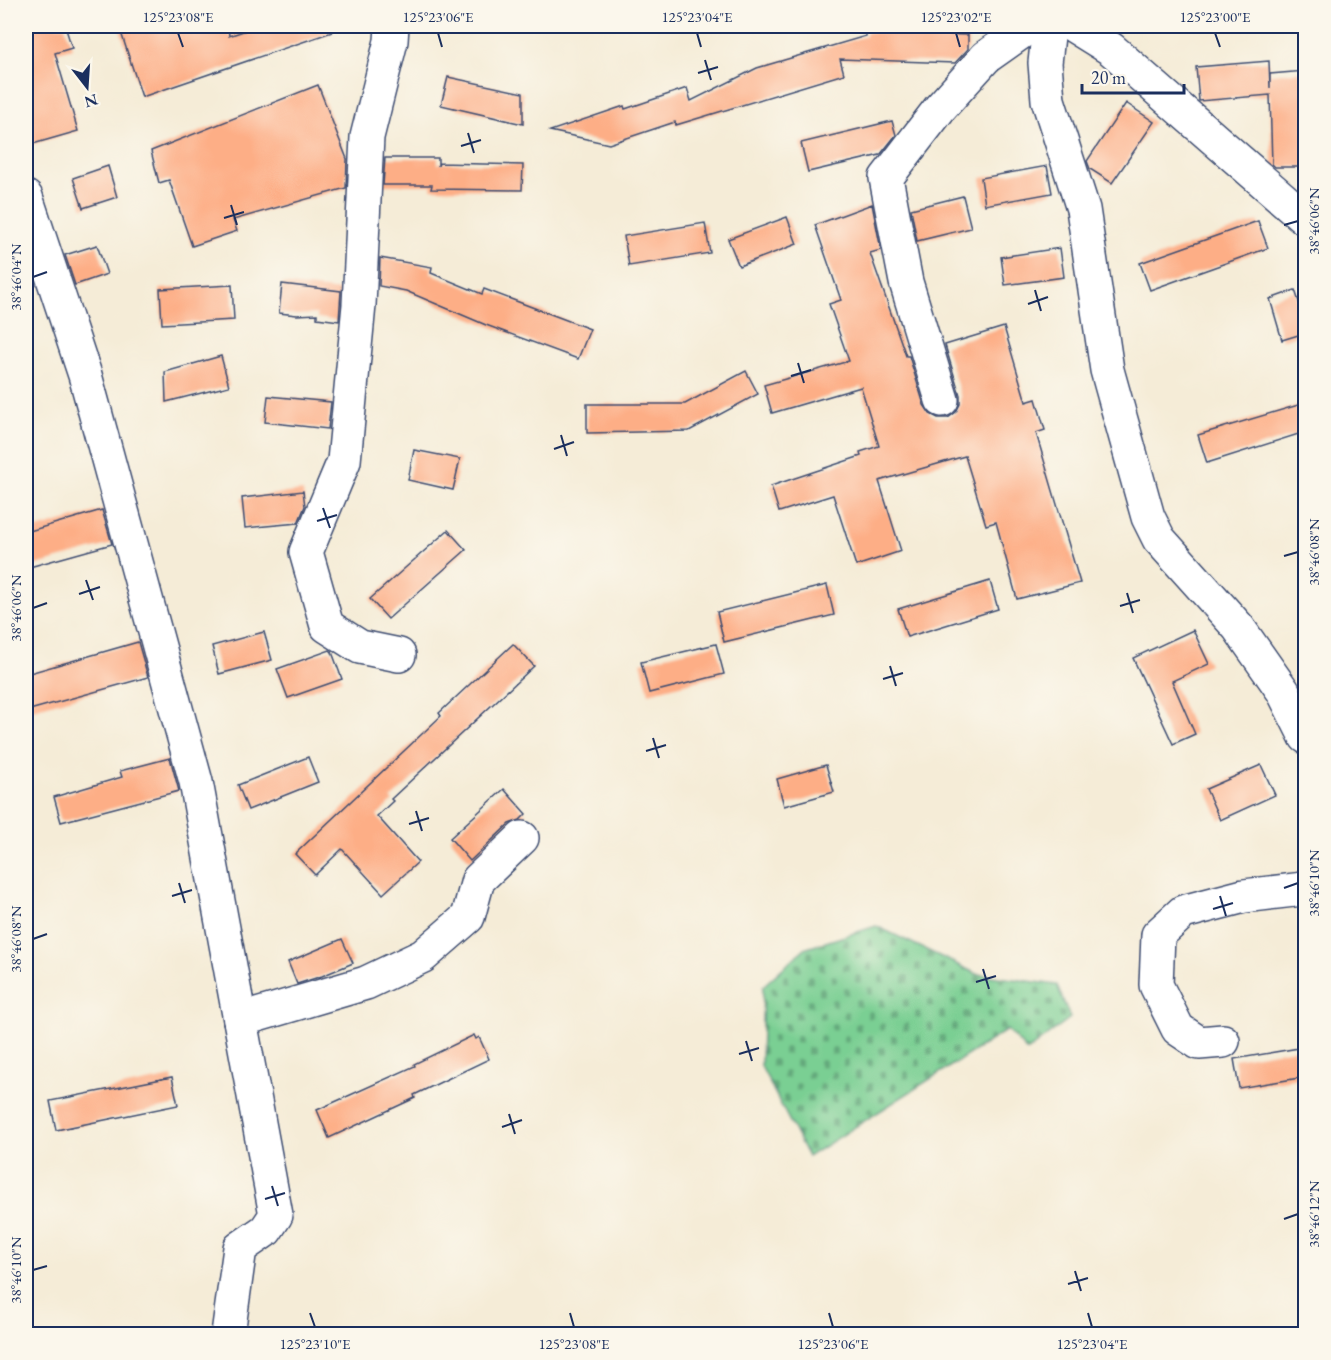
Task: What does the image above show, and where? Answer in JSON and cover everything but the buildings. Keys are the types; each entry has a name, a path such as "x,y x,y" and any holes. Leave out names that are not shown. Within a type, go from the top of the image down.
{"street":[{"path":"392,26 367,137 359,305 344,461 306,552 327,626 360,647 399,655"},
{"path":"942,400 906,282 886,178 940,108 986,57 1030,26"},
{"path":"1049,26 1045,63 1048,100 1083,209 1107,370 1148,518 1159,539 1238,627 1283,691 1305,737"},
{"path":"1074,26 1111,49 1305,219"},
{"path":"26,197 85,375 196,782 276,1215 266,1230 240,1248 228,1335"},
{"path":"240,1020 366,983 423,956 468,917 478,880 522,838"},
{"path":"1223,1041 1199,1043 1178,1029 1156,985 1158,935 1183,912 1244,896 1303,889 1305,886"}],"green space":[{"path":"876,926 977,974 1057,985 1070,1018 1027,1051 1007,1030 808,1157 761,1066 763,986 804,949"}]}
